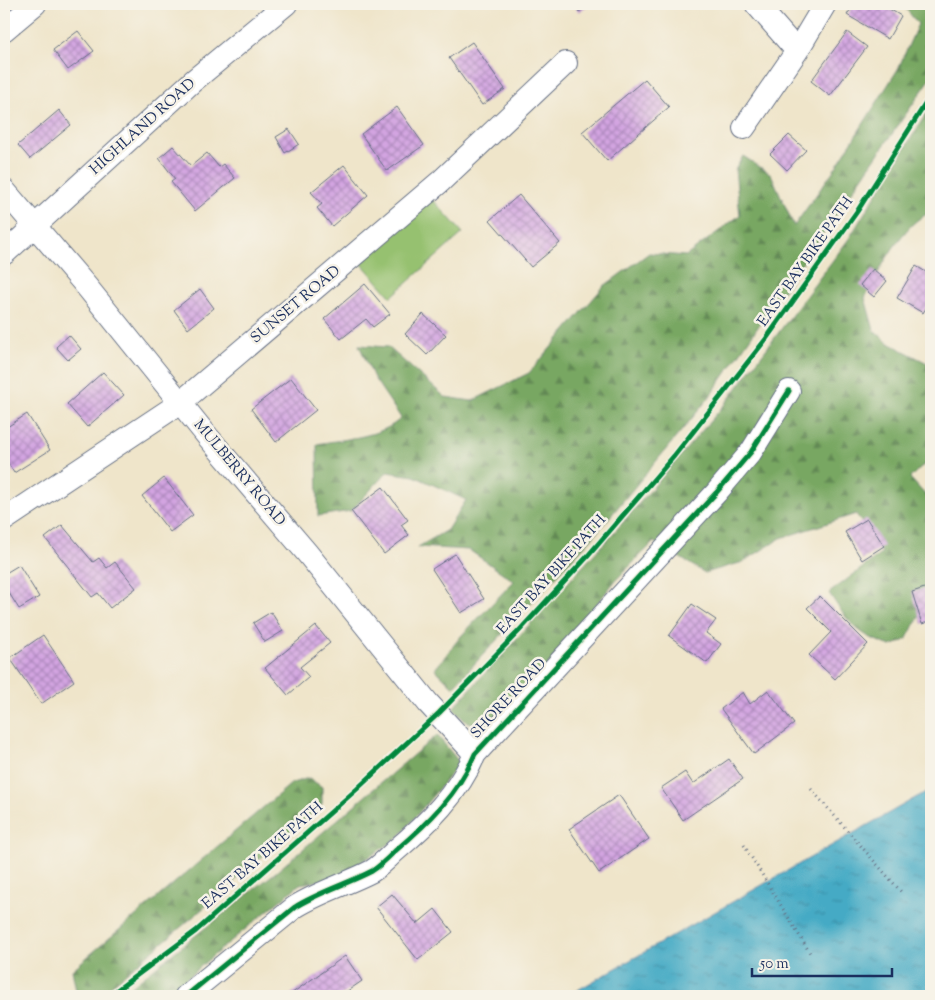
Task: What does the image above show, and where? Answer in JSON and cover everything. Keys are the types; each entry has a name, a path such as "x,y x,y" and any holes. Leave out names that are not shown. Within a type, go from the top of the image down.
{"street":[{"path":"4,30 35,4"},
{"name":"HIGHLAND ROAD","path":"4,254 193,80 286,4"},
{"path":"756,4 797,51"},
{"path":"744,128 797,51 824,4"},
{"name":"SUNSET ROAD","path":"4,520 180,403 441,181 566,63"},
{"name":"MULBERRY ROAD","path":"4,190 87,287 180,403 307,554 428,703 476,754"},
{"name":"SHORE ROAD","path":"186,996 295,906 306,899 374,870 427,824 458,786 476,754 751,452 789,391"}],"path":[{"path":"811,789 903,894"},
{"path":"744,845 810,953"}],"green space":[{"path":"902,4 931,4 931,78 708,399 594,536 453,687 435,669 461,636 514,581 469,550 418,547 447,530 466,500 414,476 387,472 351,511 318,516 317,444 373,433 384,429 401,418 374,378 359,345 388,347 445,397 472,401 529,373 604,286 649,253 686,256 740,215 735,170 743,156 771,174 794,226 836,167 898,69 918,24"},
{"path":"931,106 931,213 921,217 902,236 884,262 865,298 874,330 887,342 931,365 931,461 921,467 910,478 931,501 931,605 920,617 906,640 891,646 861,632 848,620 829,593 882,553 856,514 781,538 743,562 705,573 654,542 615,581 517,705 490,726 481,726 465,721 453,708 618,528 725,404 848,240"},
{"path":"432,199 463,233 391,297 361,263"},
{"path":"437,735 460,763 398,838 337,878 300,884 166,996 119,996 276,872"},
{"path":"309,778 322,787 322,804 212,901 106,990 77,996 72,970 292,783"}],"water":[{"path":"931,789 931,996 567,996"}],"building":[{"path":"573,4 590,4 579,12"},
{"path":"854,4 881,4 901,16 888,39 847,15"},
{"path":"78,31 94,51 68,70 53,50"},
{"path":"847,32 867,47 830,96 811,81"},
{"path":"472,42 505,89 482,105 449,58"},
{"path":"645,79 669,107 607,161 582,132"},
{"path":"397,107 424,145 387,171 361,134"},
{"path":"59,110 71,125 30,159 18,145"},
{"path":"289,129 299,144 285,153 276,137"},
{"path":"789,135 806,150 787,170 770,154"},
{"path":"173,146 191,166 207,153 219,167 223,164 235,178 195,211 171,182 175,179 159,158"},
{"path":"344,165 368,195 332,226 317,208 322,204 311,192"},
{"path":"519,195 560,243 531,267 490,220"},
{"path":"916,266 931,275 931,300 923,313 897,298"},
{"path":"873,269 887,281 874,297 860,285"},
{"path":"365,284 390,314 373,327 366,319 341,339 324,319"},
{"path":"200,289 214,308 188,329 174,310"},
{"path":"423,314 446,335 427,355 405,334"},
{"path":"69,335 81,349 68,360 56,347"},
{"path":"103,372 124,395 87,427 67,404"},
{"path":"291,378 316,410 276,442 251,409"},
{"path":"27,414 50,450 14,473 4,456 4,429"},
{"path":"164,478 193,515 170,532 142,496"},
{"path":"383,487 408,520 401,525 409,535 384,554 351,511"},
{"path":"867,519 884,546 862,560 845,532"},
{"path":"62,525 93,562 99,558 107,568 115,562 136,588 110,608 98,593 92,597 45,538"},
{"path":"455,554 484,599 461,613 432,569"},
{"path":"19,565 39,597 19,609 4,585 4,574"},
{"path":"931,586 931,621 922,624 912,592"},
{"path":"820,596 868,644 835,679 809,655 831,632 807,608"},
{"path":"692,604 716,620 706,633 721,644 707,663 669,636"},
{"path":"271,612 283,631 265,642 253,623"},
{"path":"316,626 330,643 300,667 309,677 288,695 265,668"},
{"path":"43,635 74,681 41,704 10,658"},
{"path":"768,690 794,724 754,754 721,709 743,692 750,704"},
{"path":"729,759 743,779 683,820 661,788 685,772 693,784"},
{"path":"619,795 649,839 599,873 569,829"},
{"path":"392,894 417,924 435,909 453,932 418,960 376,907"},
{"path":"345,956 362,981 340,996 288,996"}],"cycle path":[{"name":"EAST BAY BIKE PATH","path":"109,996 196,931 357,789 439,713 519,631 587,557 674,456 766,339 858,210 931,95"},
{"path":"186,996 295,907 375,869 430,819 451,795 468,769 475,754 716,493 751,452 789,391"}]}
